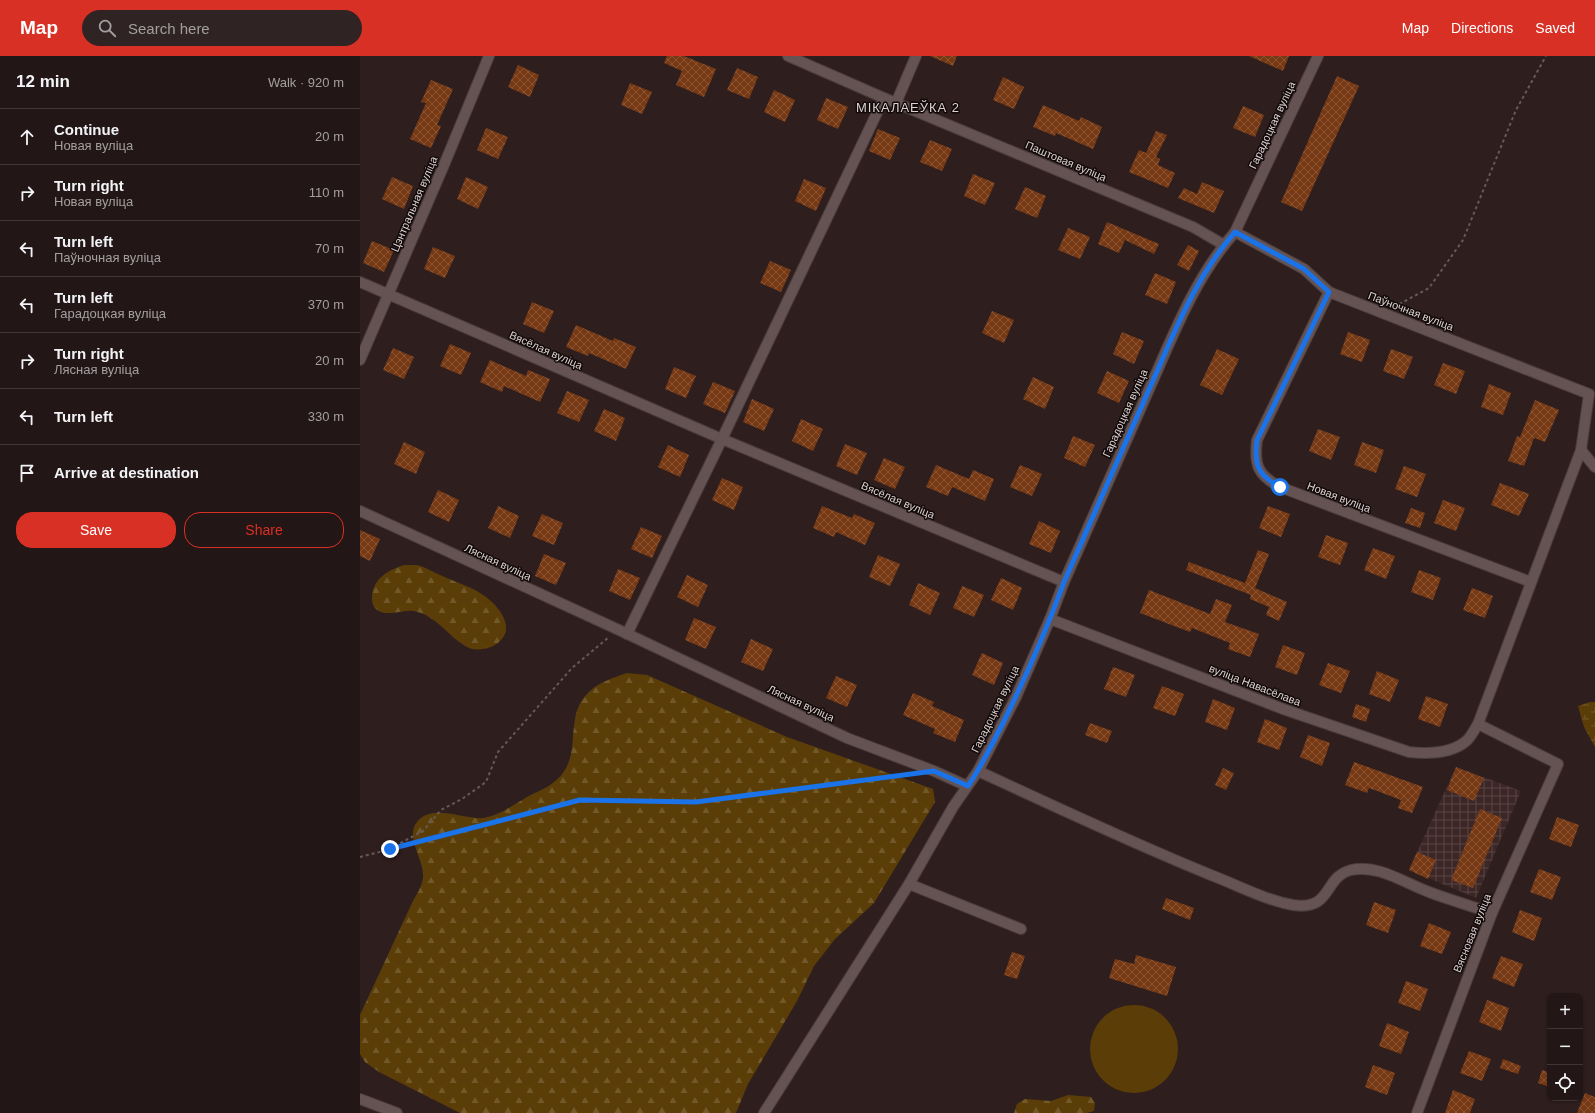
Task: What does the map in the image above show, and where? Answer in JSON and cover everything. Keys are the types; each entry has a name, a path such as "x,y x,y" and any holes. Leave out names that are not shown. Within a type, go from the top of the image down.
{"street":[{"name":"Цэнтральная вуліца","path":"360,360 489,56"},
{"name":"Паштовая вуліца","path":"788,56 884,98 1193,227 1224,244"},
{"path":"896,103 916,56"},
{"name":"Гарадоцкая вуліца","path":"764,1113 909,884 953,807 978,772 1016,698 1050,619 1064,582 1182,315 1206,271 1224,244 1235,232 1318,56"},
{"path":"623,632 722,440 884,98"},
{"name":"Паўночная вуліца","path":"1235,232 1304,269 1329,292 1589,394 1581,450"},
{"name":"Вясёлая вуліца","path":"360,282 722,440 1064,582"},
{"name":"Новая вуліца","path":"1329,292 1257,440 1256,464 1262,474 1268,481 1280,487 1531,582"},
{"path":"1478,724 1581,450 1595,466"},
{"name":"Лясная вуліца","path":"360,511 623,632 847,738 934,771 968,786"},
{"name":"вуліца Навасёлава","path":"1050,619 1276,706 1409,752 1427,754 1455,748 1466,742 1478,724"},
{"name":"Вясновая вуліца","path":"1417,1113 1492,913 1558,764 1478,724"},
{"path":"978,772 1155,852 1267,897 1292,905 1303,906 1317,902 1327,893 1333,881 1344,872 1353,870 1373,870 1428,892 1492,913"},
{"path":"909,884 1021,929"},
{"path":"360,1099 397,1113"}],"path":[{"path":"1382,313 1429,288 1463,240 1516,110 1546,56"},
{"path":"390,849 423,831 442,810 462,799 486,782 498,752 572,668 623,632"},
{"path":"360,856 580,800 696,802 910,774"}],"shaded area":[{"path":"1456,767 1521,791 1476,898 1409,870"}],"green space":[{"path":"405,565 417,565 423,567 481,593 492,602 502,614 506,628 502,639 497,644 485,649 472,649 454,638 426,615 414,611 385,613 376,609 372,598 375,585 378,580 393,569"},
{"path":"627,673 647,675 787,737 933,789 935,802 874,903 835,939 814,966 797,1001 748,1084 736,1113 460,1113 379,1072 365,1062 360,1054 360,1015 420,888 423,878 423,872 413,837 415,825 421,818 429,814 437,813 447,813 476,818 490,817 547,787 560,777 567,765 571,753 576,715 580,703 589,692 597,686"},
{"path":"1595,702 1595,747 1584,727 1578,706"},
{"path":"1125,1005 1143,1005 1159,1012 1171,1024 1178,1040 1178,1058 1171,1074 1159,1086 1143,1093 1125,1093 1109,1086 1097,1074 1090,1058 1090,1040 1097,1024 1109,1012"},
{"path":"1068,1095 1091,1097 1095,1103 1094,1111 1087,1113 1014,1113 1017,1104 1025,1099 1051,1101"}],"building":[{"path":"667,56 684,56 716,69 704,97 676,85 682,71 664,63"},
{"path":"930,56 957,56 953,66"},
{"path":"1249,56 1289,56 1283,71"},
{"path":"518,65 539,75 530,97 508,87"},
{"path":"737,68 758,77 749,99 727,90"},
{"path":"1337,76 1359,86 1302,211 1281,202"},
{"path":"1003,77 1024,87 1014,109 993,100"},
{"path":"431,80 453,89 437,125 441,126 431,148 410,139 426,103 421,102"},
{"path":"630,83 652,92 642,114 621,105"},
{"path":"774,90 795,100 785,122 764,112"},
{"path":"826,98 848,107 838,129 817,120"},
{"path":"1043,105 1079,121 1081,117 1102,127 1093,149 1056,133 1055,136 1033,127"},
{"path":"1243,106 1264,115 1255,137 1233,128"},
{"path":"486,128 508,137 498,159 477,150"},
{"path":"878,129 900,138 890,160 869,151"},
{"path":"1156,131 1167,135 1156,157 1160,159 1158,165 1175,173 1168,188 1129,172 1139,150 1146,153"},
{"path":"930,140 952,149 942,171 920,162"},
{"path":"973,174 995,183 985,205 964,196"},
{"path":"392,177 413,186 404,209 382,199"},
{"path":"466,177 488,187 478,209 457,199"},
{"path":"804,179 826,188 816,211 795,201"},
{"path":"1202,182 1224,191 1214,213 1178,198 1184,188 1197,194"},
{"path":"1025,187 1046,196 1037,218 1015,209"},
{"path":"1107,222 1159,244 1154,254 1125,240 1119,253 1098,244"},
{"path":"1068,228 1090,237 1080,259 1058,250"},
{"path":"372,241 394,250 384,272 363,263"},
{"path":"1188,245 1199,251 1189,271 1177,265"},
{"path":"433,247 455,256 445,278 424,269"},
{"path":"770,261 791,270 781,292 760,283"},
{"path":"1155,273 1176,282 1167,304 1145,295"},
{"path":"532,302 554,311 544,333 523,324"},
{"path":"992,311 1014,320 1004,343 982,333"},
{"path":"576,325 613,341 614,338 636,347 626,369 589,353 588,356 566,347"},
{"path":"1122,332 1144,341 1134,364 1113,354"},
{"path":"1348,332 1370,340 1362,362 1340,354"},
{"path":"450,344 471,353 461,375 440,366"},
{"path":"393,348 414,357 404,379 383,370"},
{"path":"1217,349 1239,359 1222,395 1200,385"},
{"path":"1391,349 1413,357 1404,379 1383,371"},
{"path":"490,360 526,376 528,370 550,379 540,402 504,386 502,392 480,382"},
{"path":"1443,363 1465,371 1456,394 1434,385"},
{"path":"674,367 696,376 686,398 665,389"},
{"path":"1107,371 1129,381 1119,403 1097,393"},
{"path":"1033,377 1054,387 1045,409 1023,399"},
{"path":"713,382 735,391 725,413 703,404"},
{"path":"1489,384 1511,393 1503,415 1481,407"},
{"path":"567,391 589,400 579,422 557,413"},
{"path":"752,399 774,409 764,431 743,422"},
{"path":"1535,400 1559,410 1545,442 1534,438 1524,466 1508,461 1517,436 1520,437"},
{"path":"604,409 625,418 616,441 594,431"},
{"path":"801,419 823,429 813,451 792,441"},
{"path":"1318,429 1340,437 1331,460 1309,451"},
{"path":"1073,436 1095,445 1085,467 1064,458"},
{"path":"404,442 425,452 416,474 394,464"},
{"path":"1362,442 1384,450 1376,473 1354,465"},
{"path":"845,444 867,453 857,475 836,466"},
{"path":"668,445 689,455 680,477 658,467"},
{"path":"884,458 905,467 895,489 874,480"},
{"path":"936,465 969,479 973,470 994,479 985,501 952,487 948,496 926,487"},
{"path":"1020,465 1042,474 1032,496 1010,487"},
{"path":"1404,466 1426,474 1417,497 1395,489"},
{"path":"722,478 743,487 734,510 712,500"},
{"path":"1500,483 1529,494 1519,516 1491,505"},
{"path":"438,490 459,500 449,522 428,512"},
{"path":"1443,500 1465,508 1456,531 1434,523"},
{"path":"498,506 519,516 510,538 488,528"},
{"path":"822,506 852,518 854,514 875,523 865,545 836,532 834,537 813,528"},
{"path":"1268,506 1290,514 1281,537 1259,528"},
{"path":"1411,508 1425,513 1420,528 1405,523"},
{"path":"542,514 563,523 554,545 532,536"},
{"path":"1039,521 1060,531 1051,553 1029,544"},
{"path":"641,527 662,536 652,558 631,549"},
{"path":"360,530 380,539 370,561 360,556"},
{"path":"1326,535 1348,543 1340,565 1318,557"},
{"path":"1373,548 1395,556 1386,579 1364,570"},
{"path":"1258,550 1269,554 1255,588 1287,602 1279,621 1266,615 1269,607 1250,599 1251,595 1186,570 1189,562 1245,583"},
{"path":"544,554 566,563 556,585 535,576"},
{"path":"878,555 900,564 890,586 869,577"},
{"path":"618,569 640,578 630,600 609,591"},
{"path":"1419,570 1441,578 1433,600 1411,592"},
{"path":"687,575 708,585 698,607 677,597"},
{"path":"1001,578 1022,588 1013,610 991,600"},
{"path":"918,583 940,593 930,615 909,605"},
{"path":"962,586 984,595 974,617 953,608"},
{"path":"1472,588 1493,596 1485,618 1463,610"},
{"path":"1149,590 1210,614 1216,599 1232,605 1225,622 1259,634 1250,657 1228,649 1230,643 1192,628 1190,632 1140,613"},
{"path":"694,618 716,627 706,649 685,640"},
{"path":"751,639 773,649 763,671 741,662"},
{"path":"1283,645 1305,653 1297,675 1275,667"},
{"path":"982,653 1003,663 994,685 972,675"},
{"path":"1328,663 1350,671 1341,693 1319,685"},
{"path":"1113,667 1135,675 1126,697 1104,689"},
{"path":"1377,671 1399,680 1390,702 1369,694"},
{"path":"836,676 857,685 847,707 826,698"},
{"path":"1162,686 1184,694 1175,716 1153,708"},
{"path":"913,693 934,702 932,706 964,720 955,742 933,733 935,729 903,715"},
{"path":"1426,696 1448,704 1440,727 1418,719"},
{"path":"1213,699 1235,708 1227,730 1205,722"},
{"path":"1356,704 1370,709 1366,722 1352,717"},
{"path":"1265,719 1287,728 1279,750 1257,742"},
{"path":"1090,723 1112,731 1107,743 1085,735"},
{"path":"1308,735 1330,743 1322,766 1300,757"},
{"path":"1354,762 1423,787 1412,813 1398,808 1401,800 1369,788 1367,793 1345,785"},
{"path":"1456,767 1484,778 1474,801 1447,790"},
{"path":"1223,768 1234,773 1226,790 1215,785"},
{"path":"1480,809 1502,818 1473,888 1451,880"},
{"path":"1557,817 1579,825 1571,847 1549,839"},
{"path":"1417,852 1436,860 1428,879 1409,870"},
{"path":"1539,869 1561,877 1552,900 1530,892"},
{"path":"1166,898 1194,908 1190,920 1162,909"},
{"path":"1374,902 1396,910 1388,933 1366,925"},
{"path":"1520,910 1542,918 1534,941 1512,932"},
{"path":"1429,923 1451,932 1442,954 1420,946"},
{"path":"1012,952 1025,956 1017,979 1004,975"},
{"path":"1136,955 1176,967 1167,996 1109,978 1115,959 1134,964"},
{"path":"1501,956 1523,964 1514,987 1492,978"},
{"path":"1406,981 1428,989 1420,1011 1398,1003"},
{"path":"1487,1000 1509,1008 1501,1031 1479,1022"},
{"path":"1387,1023 1409,1032 1401,1054 1379,1046"},
{"path":"1469,1051 1491,1059 1482,1081 1460,1073"},
{"path":"1503,1059 1521,1066 1518,1074 1500,1068"},
{"path":"1373,1065 1395,1073 1387,1095 1365,1087"},
{"path":"1542,1070 1547,1072 1547,1086 1538,1083"},
{"path":"1453,1090 1475,1099 1470,1113 1445,1113"},
{"path":"1585,1093 1595,1097 1595,1113 1577,1113"}],"district":[{"name":"МІКАЛАЕЎКА 2","path":"908,107"}],"route":[{"path":"390,849 580,800 696,802 934,771 968,786 978,772 1016,698 1050,619 1064,582 1182,315 1206,271 1224,244 1235,232 1304,269 1329,292 1257,440 1256,464 1268,481 1280,487"}]}
